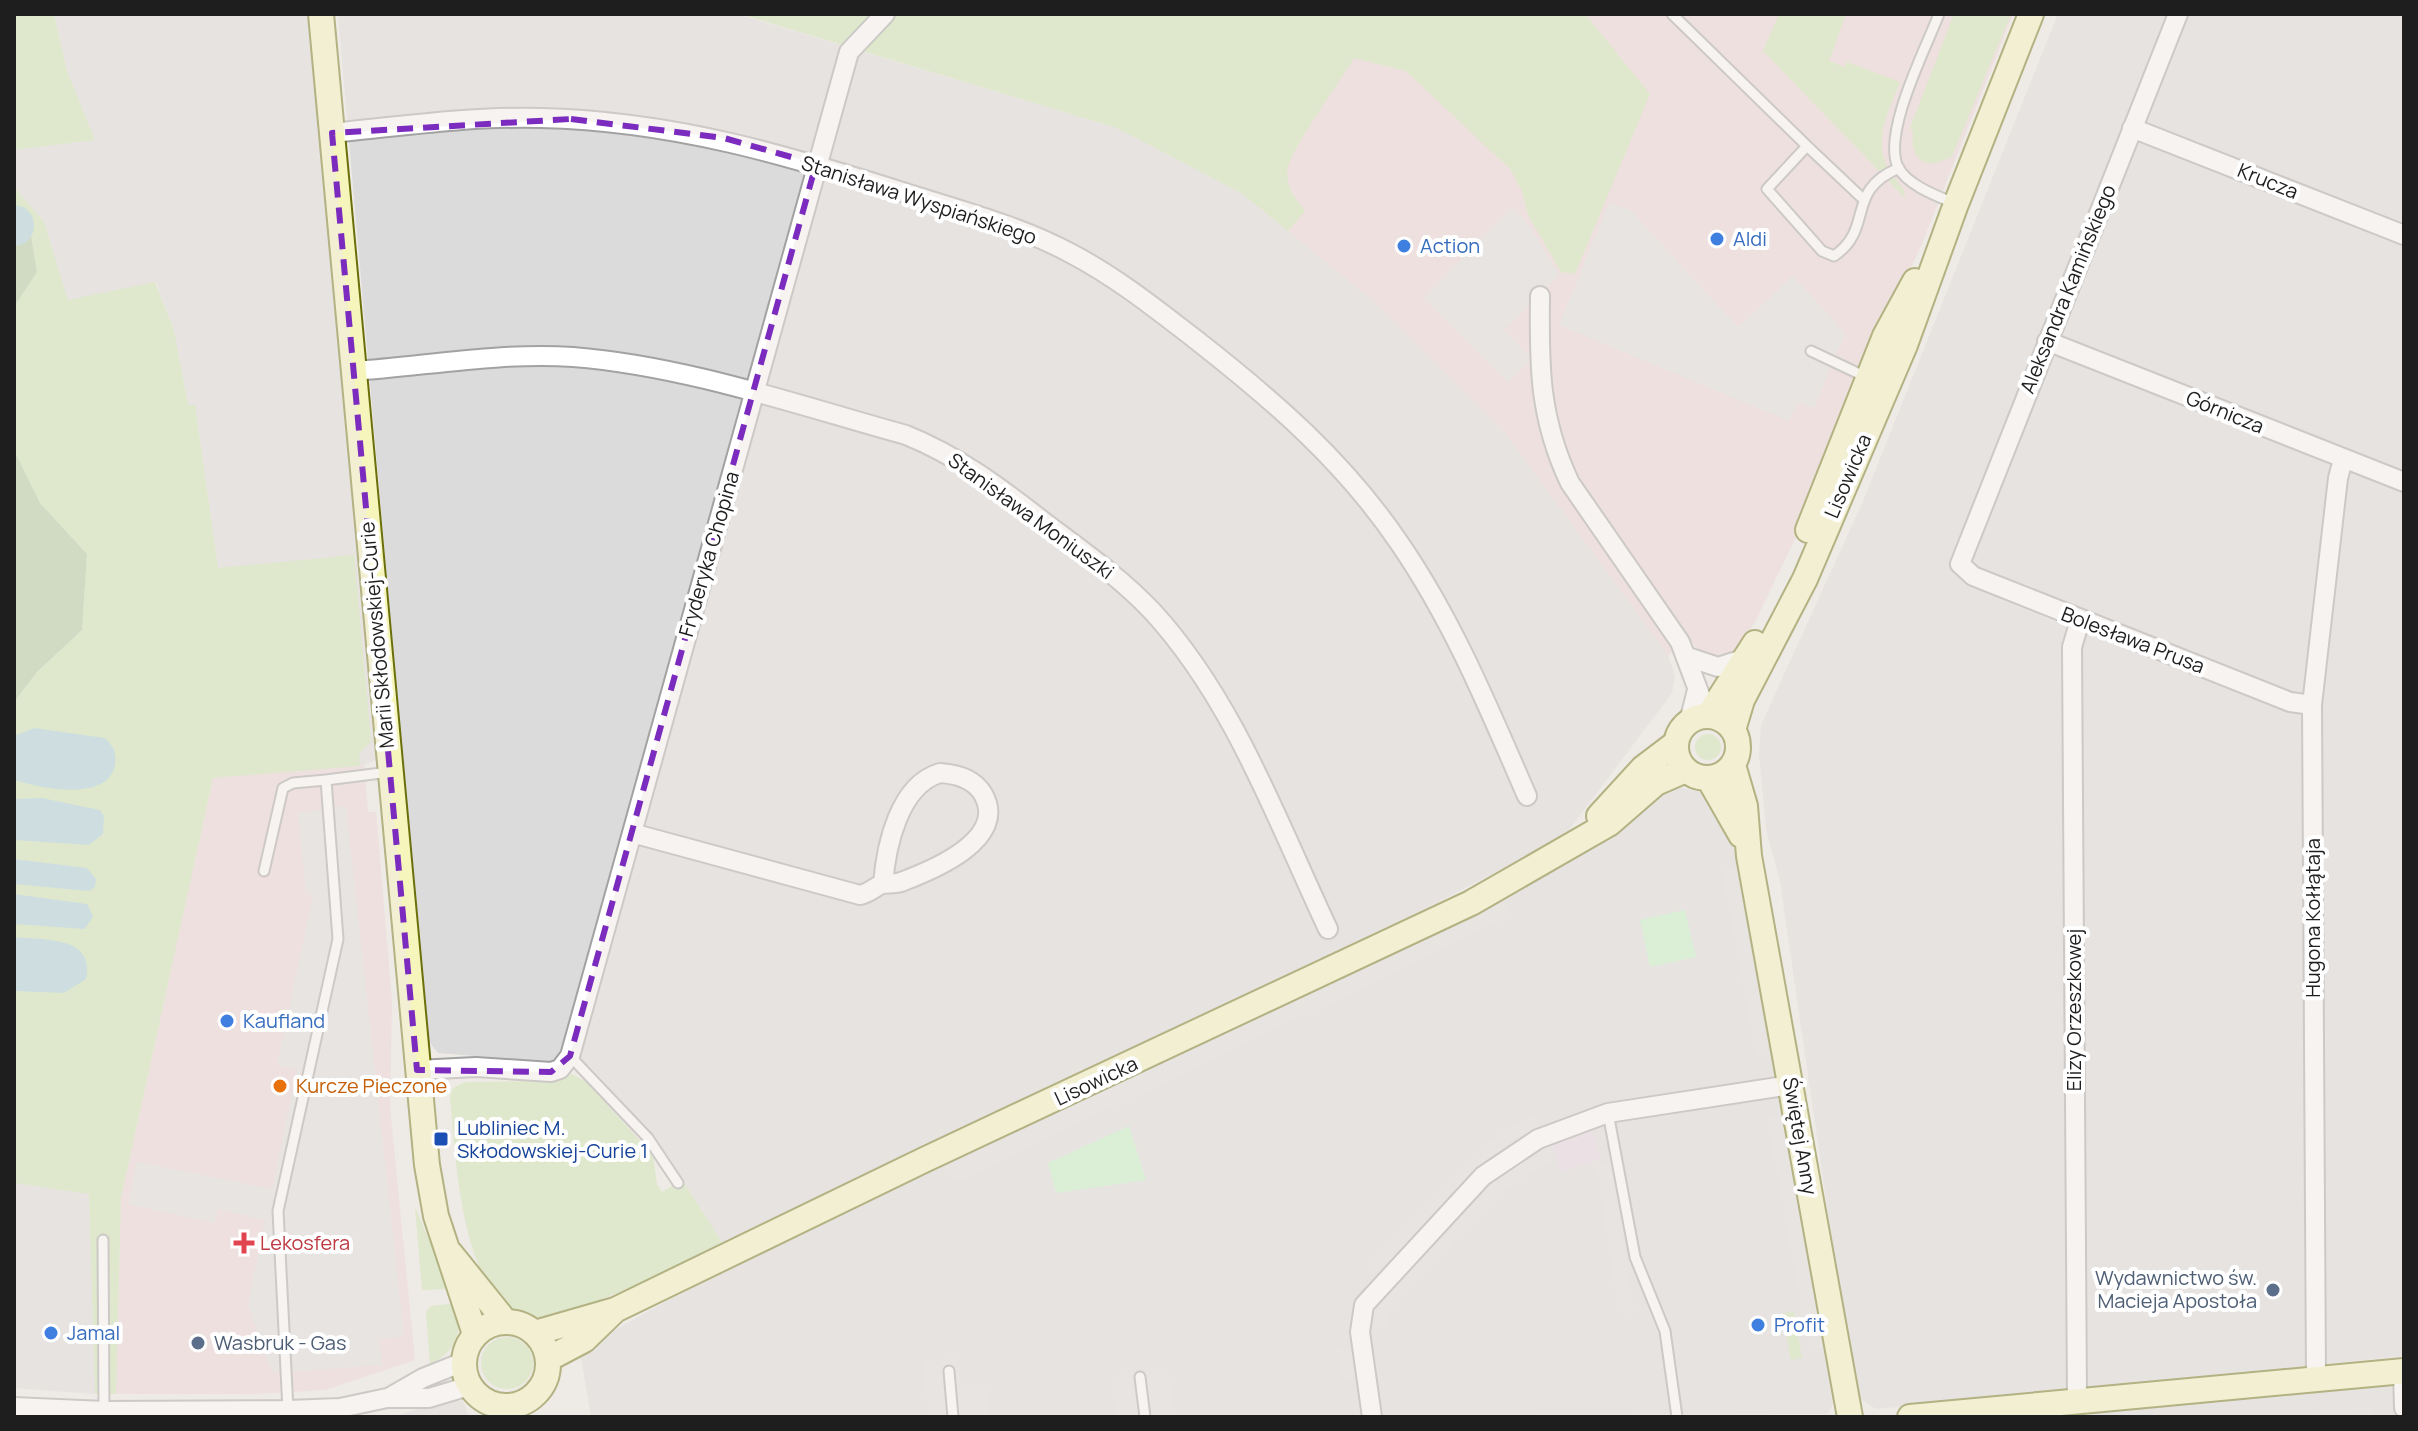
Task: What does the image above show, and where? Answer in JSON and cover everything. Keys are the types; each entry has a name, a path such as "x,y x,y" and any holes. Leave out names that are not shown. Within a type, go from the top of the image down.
{"main road":[{"name":"Marii Skłodowskiej-Curie","path":"321,14 429,1178 436,1216 459,1294 475,1334"},
{"name":"Lisowicka","path":"1733,730 1742,700 1805,579 1897,364 1953,210 2031,14"},
{"name":"Lisowicka","path":"1573,845 1643,768 1691,727 1746,658 1791,570 1885,336 1953,210"},
{"path":"1722,720 1733,730 1738,747 1733,765 1719,777 1709,779 1686,770 1678,757 1691,727 1722,720"},
{"name":"Świętej Anny","path":"1733,765 1745,806 1749,856 1850,1417"},
{"name":"Lisowicka","path":"535,1333 615,1310 911,1166 1471,903 1610,823 1656,783 1686,770"},
{"name":"Świętej Anny","path":"1709,779 1730,812 1749,856"},
{"name":"Marii Skłodowskiej-Curie","path":"449,1252 505,1321"},
{"name":"Lisowicka","path":"548,1359 584,1340 615,1310"},
{"path":"505,1321 521,1324 535,1333 548,1359 547,1376 539,1392 506,1412 476,1401 463,1362 475,1334 489,1325 505,1321"},
{"path":"1910,1417 2062,1407 2403,1371"}],"street":[{"name":"Fryderyka Chopina","path":"570,1056 849,52 885,14"},
{"name":"Aleksandra Kamińskiego","path":"1960,564 2178,14"},
{"name":"Stanisława Wyspiańskiego","path":"332,133 480,120 571,119 724,138 999,223 1072,254 1122,285 1272,400 1334,460 1400,543 1461,645 1527,796"},
{"name":"Krucza","path":"2132,128 2404,235"},
{"path":"1540,296 1540,389 1548,431 1570,483 1688,657 1697,687 1691,727"},
{"name":"Górnicza","path":"2047,341 2404,482"},
{"name":"Stanisława Moniuszki","path":"354,371 571,357 654,369 753,393 906,435 936,447 1015,499 1118,579 1151,611 1206,681 1328,929"},
{"name":"Hugona Kołłątaja","path":"2316,1379 2312,705 2338,478 2343,460"},
{"name":"Bolesława Prusa","path":"1960,564 1973,576 2080,620 2290,702 2312,705"},
{"name":"Elizy Orzeszkowej","path":"2062,1407 2072,647 2080,620"},
{"path":"1688,657 1718,667 1746,658"},
{"path":"632,833 852,895 867,894 883,884 900,883 968,849 978,839 988,814 986,802 974,783 940,773 918,784 902,809 883,884"},
{"path":"417,1070 476,1067 551,1072 560,1069 570,1056"},
{"path":"1372,1417 1360,1332 1364,1305 1373,1292 1498,1164 1538,1139 1608,1113 1791,1085"},
{"path":"387,1398 423,1378 463,1362"},
{"path":"2403,1371 2404,1408"},
{"path":"14,1407 115,1413 340,1408 387,1398 476,1401"}],"lane":[{"path":"1672,14 1862,198"},
{"path":"1939,14 1900,116 1895,148 1899,168 1953,210"},
{"path":"1807,146 1767,189 1827,256 1840,252 1856,234 1862,198 1877,180 1899,168"},
{"path":"1811,351 1869,378 1877,394 1874,414"},
{"path":"1869,378 1897,364"},
{"path":"264,871 283,788 293,783 389,772"},
{"path":"288,1410 278,1211 338,939 326,780"},
{"path":"570,1056 648,1138 678,1183"},
{"path":"1608,1113 1635,1257 1665,1331 1677,1417"},
{"path":"103,1240 115,1413"},
{"path":"949,1371 953,1417"},
{"path":"1140,1377 1145,1417"}],"highlighted area":[{"path":"571,119 724,138 816,164 570,1056 551,1072 417,1070 332,133"}],"shaded area":[{"path":"54,14 310,14 377,760 360,766 213,778 359,754 354,555 218,569 195,406 188,406 174,330 156,282 68,301 44,222 14,187 14,150 95,140 67,71"},
{"path":"338,14 740,15 1117,128 1241,193 1370,298 1503,430 1668,655 1675,676 1672,693 1569,830 1533,853 1424,909 722,1242 654,1136 589,1065 438,1053 427,1039"},
{"path":"1585,14 2013,14 1921,246 1874,344 1795,539 1754,624 1729,659 1704,656 1690,640 1668,655 1503,430 1370,298 1241,193 1376,26 1649,94"},
{"path":"2058,14 2404,14 2404,1356 1876,1409 1860,1399 1835,1262 1780,881 1766,829 1759,753 1761,725 1864,499"},
{"path":"1609,203 1630,210 1738,327 1793,276 1845,333 1814,408 1797,402 1789,421 1559,325"},
{"path":"1512,207 1529,225 1559,275 1504,329 1532,359 1508,382 1424,297"},
{"path":"364,765 368,812 376,812 392,1001 390,1108 415,1360 325,1390 252,1394 116,1394 121,1198 213,778"},
{"path":"1671,786 1712,794 1733,829 1834,1391 1835,1401 1827,1414 591,1417 580,1352 599,1339 669,1300 913,1178 1520,890 1601,839"},
{"path":"346,806 404,1336 379,1339 382,1365 272,1373 248,1305 265,1220 218,1209 214,1223 128,1204 137,1162 272,1189 297,1069 277,1065 313,896 306,892 298,813"},
{"path":"1735,866 1769,1055 1756,1055 1722,871"},
{"path":"1504,899 1512,916 955,1183 947,1165"},
{"path":"1532,1114 1539,1125 1487,1159 1376,1274 1367,1264 1479,1148"},
{"path":"1781,1114 1823,1348 1809,1351 1767,1117"},
{"path":"1592,1130 1601,1159 1561,1172 1552,1143"},
{"path":"1547,1144 1554,1159 1501,1192 1398,1301 1390,1315 1388,1331 1373,1328 1377,1308 1386,1293 1492,1179"},
{"path":"1596,1163 1612,1165 1635,1316 1618,1311"},
{"path":"14,1183 89,1193 95,1394 14,1388"},
{"path":"1337,1346 1354,1351 1359,1384 1342,1381"},
{"path":"957,1357 961,1384 985,1382 989,1417 929,1417 922,1362"},
{"path":"1168,1368 1175,1417 1116,1417 1111,1376"},
{"path":"2404,1385 2404,1417 2036,1417 2120,1409"},
{"path":"447,1401 463,1401 469,1417 391,1417"},
{"path":"2373,1406 2373,1417 2307,1417 2307,1413"}],"green space":[{"path":"14,14 54,14 67,71 95,140 14,150"},
{"path":"740,14 1585,14 1650,94 1575,274 1561,272 1528,215 1522,191 1510,169 1406,71 1354,58 1305,133 1290,162 1287,172 1289,184 1305,211 1288,231 1241,193 1117,128"},
{"path":"1779,14 1846,14 1829,61 1844,67 1847,62 1900,82 1887,115 1882,149 1890,172 1902,187 1905,198 1763,51"},
{"path":"1954,14 2011,14 1952,156 1928,163 1917,157 1910,128"},
{"path":"14,187 44,222 68,300 155,282 174,330 188,405 195,405 218,568 354,555 371,741 359,754 360,766 213,778 121,1198 116,1394 95,1394 89,1194 14,1183 14,702 37,672 82,630 87,554 40,503 14,450 14,307 37,272 30,229 14,207"},
{"path":"14,207 30,229 37,272 14,307"},
{"path":"14,450 40,503 87,554 82,630 37,672 14,702"},
{"path":"1708,734 1717,738 1721,747 1717,756 1708,760 1699,756 1695,747 1699,738"},
{"path":"1685,910 1696,957 1650,967 1640,920"},
{"path":"572,1074 586,1082 653,1155 657,1184 662,1192 682,1180 722,1242 624,1290 567,1314 544,1320 516,1313 495,1294 479,1265 460,1193 450,1097 453,1088 465,1082 556,1081"},
{"path":"1129,1126 1146,1180 1056,1193 1048,1163"},
{"path":"415,1207 450,1289 422,1290"},
{"path":"457,1303 459,1323 456,1339 447,1353 430,1364 426,1312 431,1306"},
{"path":"1794,1312 1802,1358 1791,1360 1783,1313"},
{"path":"507,1337 526,1344 533,1363 526,1382 507,1389 488,1382 481,1363 488,1344"}],"water":[{"path":"34,728 105,738 112,746 115,757 109,777 86,789 71,790 14,780 14,736"},
{"path":"42,798 100,810 104,816 103,834 89,845 14,840 14,799"},
{"path":"14,859 87,868 96,879 95,887 89,891 14,884"},
{"path":"14,894 87,904 93,916 85,929 14,924"},
{"path":"14,937 53,940 76,948 87,965 86,979 64,993 14,991"}],"place":[{"name":"Aldi","path":"1717,239"},
{"name":"Action","path":"1404,246"},
{"name":"Kaufland","path":"227,1021"},
{"name":"Kurcze Pieczone","path":"280,1086"},
{"name":"Lubliniec M. Skłodowskiej-Curie 1","path":"441,1139"},
{"name":"Lekosfera","path":"244,1243"},
{"name":"Wydawnictwo św. Macieja Apostoła","path":"2273,1290"},
{"name":"Profit","path":"1758,1325"},
{"name":"Jamal","path":"51,1333"},
{"name":"Wasbruk - Gas","path":"198,1343"}]}
